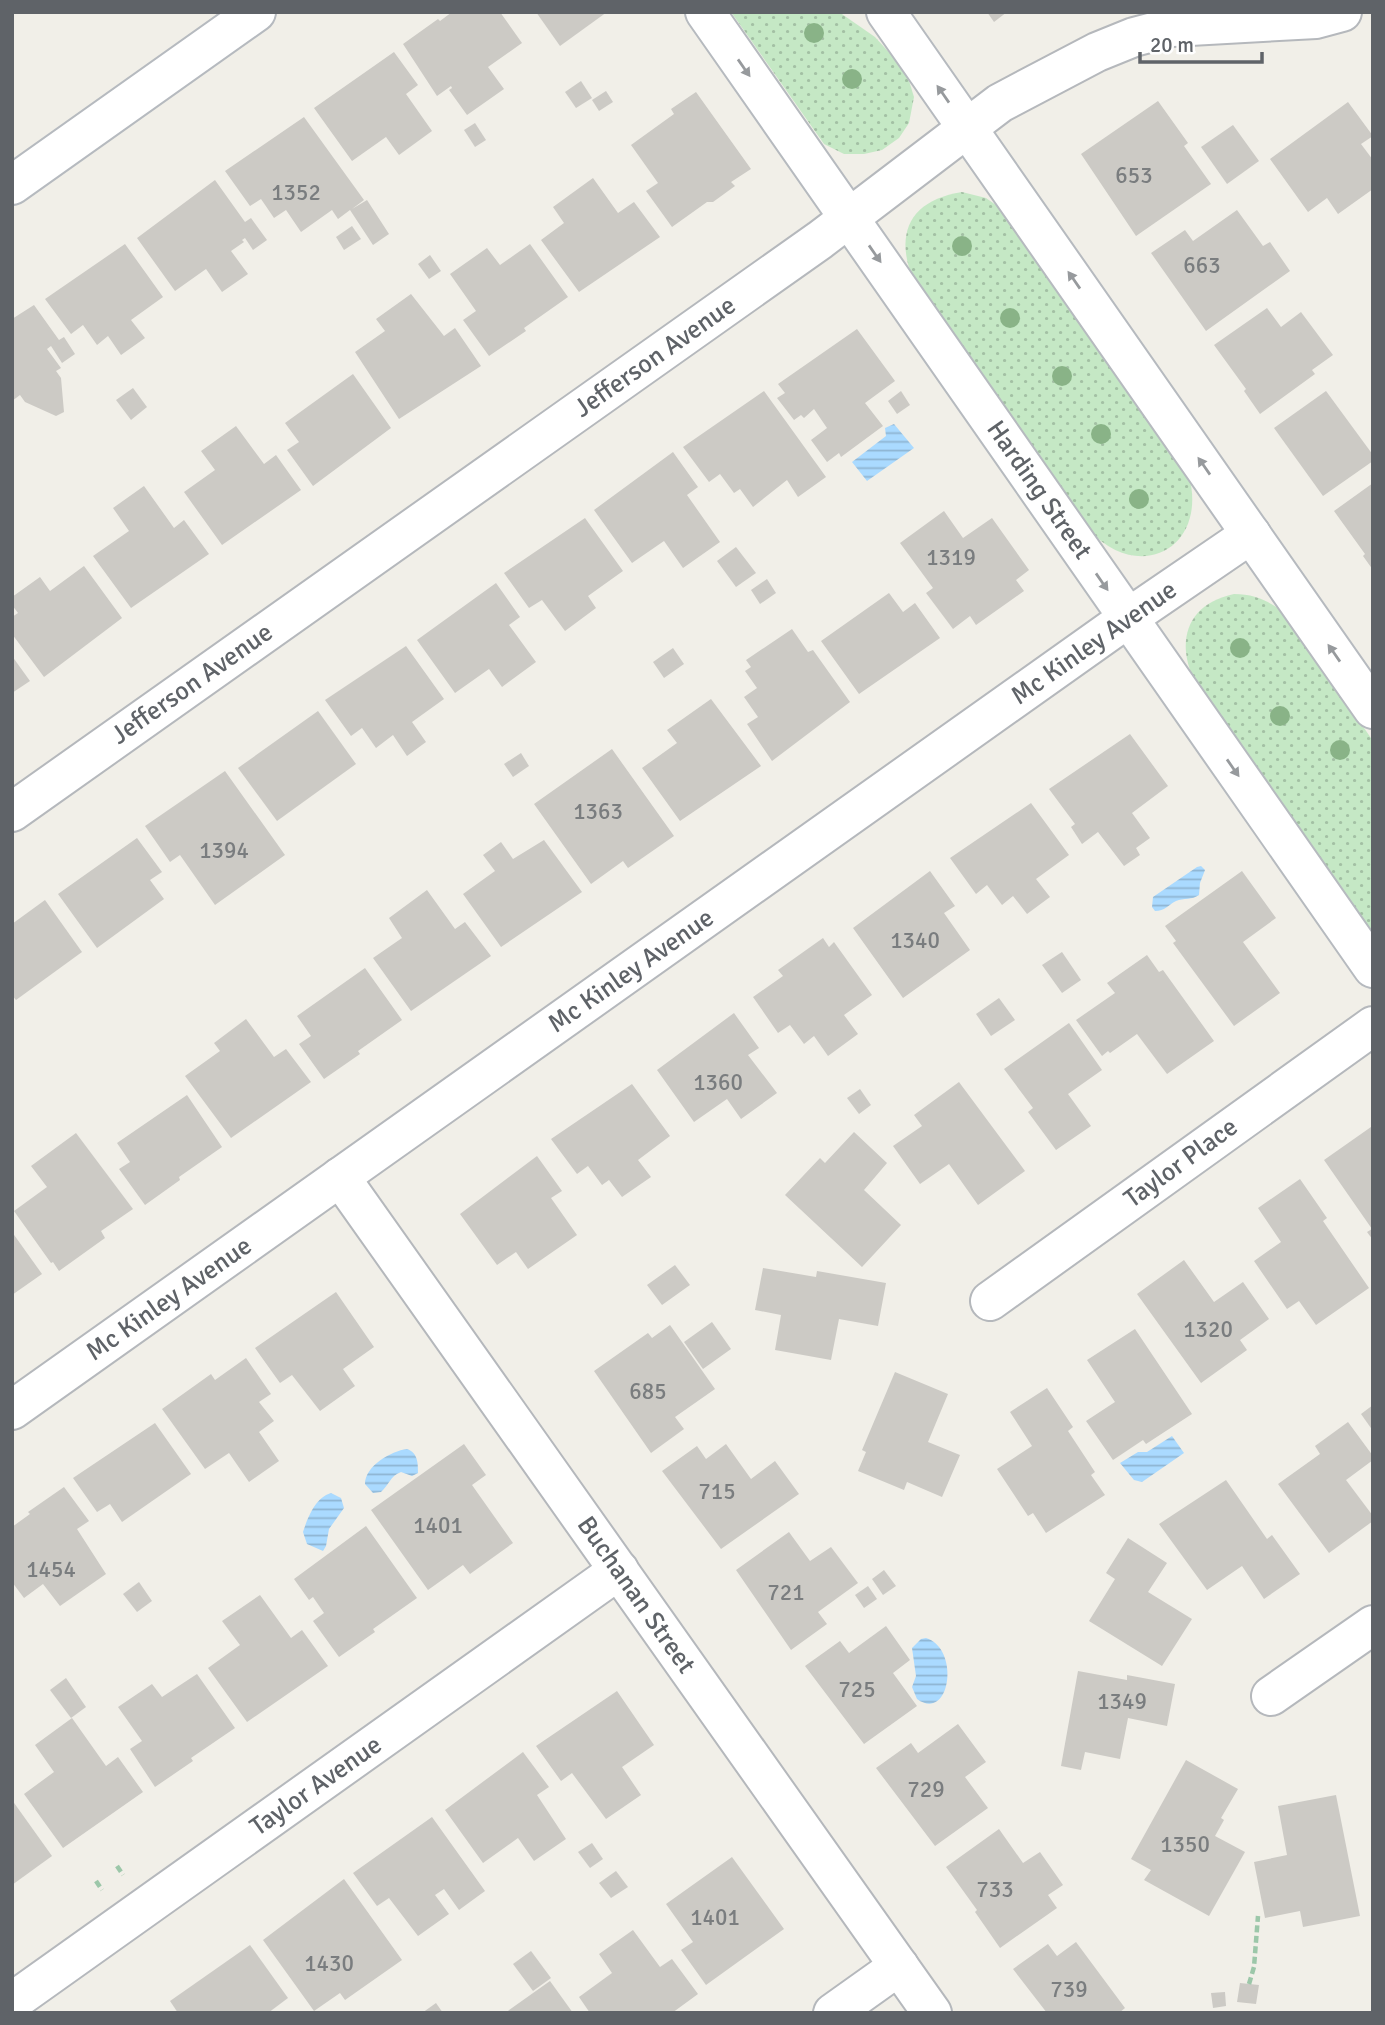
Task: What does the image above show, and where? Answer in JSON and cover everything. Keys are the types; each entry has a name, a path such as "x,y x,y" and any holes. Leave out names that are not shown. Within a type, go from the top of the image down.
{"street":[{"path":"12,185 256,12"},
{"name":"Harding Street","path":"705,12 1373,968"},
{"path":"886,12 1373,709"},
{"name":"Jefferson Avenue","path":"12,812 850,218 1000,103 1097,52 1134,37 1176,27 1316,19 1342,12"},
{"name":"Mc Kinley Avenue","path":"12,1410 1128,618 1251,534"},
{"name":"Taylor Place","path":"990,1301 1373,1026"},
{"name":"Buchanan Street","path":"340,1177 932,2013"},
{"name":"Taylor Avenue","path":"12,2002 619,1570"},
{"path":"1271,1696 1373,1625"},
{"path":"833,2013 899,1966"}],"path":[{"path":"1249,1984 1254,1967 1258,1916"}],"green space":[{"path":"731,12 839,12 875,37 906,71 914,97 909,123 899,138 882,150 864,154 844,154 824,144"},
{"path":"962,192 986,198 1003,210 1189,476 1192,501 1189,522 1179,539 1165,550 1148,556 1129,555 1109,546 1089,530 913,279 905,247 911,221 930,202"},
{"path":"1234,594 1262,599 1286,614 1373,741 1373,933 1195,682 1186,652 1189,626 1205,606"}],"water":[{"path":"894,424 914,448 867,481 852,462 886,436 885,428"},
{"path":"1201,866 1205,870 1199,895 1176,901 1155,911 1152,907 1153,897"},
{"path":"1172,1436 1184,1453 1142,1482 1134,1480 1120,1463 1138,1452 1147,1452"},
{"path":"407,1449 415,1456 418,1473 412,1476 401,1472 394,1476 381,1492 373,1493 365,1484 369,1471 387,1456"},
{"path":"331,1493 341,1498 344,1508 329,1529 323,1551 307,1544 303,1532 316,1504"},
{"path":"926,1638 937,1645 947,1668 944,1693 937,1701 928,1704 917,1699 912,1687 916,1676 912,1648"}],"building":[{"path":"452,12 500,12 522,43 488,67 504,89 467,115 449,90 451,86 437,96 403,44"},
{"path":"536,12 607,12 560,46"},
{"path":"987,12 1007,12 994,22"},
{"path":"394,52 418,85 406,94 432,131 399,155 386,137 352,161 314,108"},
{"path":"581,81 592,98 576,108 565,92"},
{"path":"606,91 613,102 599,111 592,100"},
{"path":"696,92 751,169 731,182 735,186 672,227 646,191 658,183 631,145 674,114 671,109"},
{"path":"1158,101 1188,143 1184,146 1211,184 1136,236 1081,154"},
{"path":"1348,102 1373,136 1361,144 1373,160 1373,189 1338,214 1327,198 1308,212 1270,159"},
{"path":"304,117 364,200 352,209 367,200 389,234 373,245 350,210 338,219 332,210 301,232 286,210 274,218 261,199 250,206 225,171"},
{"path":"475,123 486,140 475,147 464,130"},
{"path":"1233,125 1259,161 1227,184 1201,147"},
{"path":"593,178 618,213 634,202 660,237 579,292 541,240 564,223 553,207"},
{"path":"215,180 245,222 251,218 267,240 253,250 245,238 242,240 244,242 231,251 248,274 222,292 206,269 175,291 137,238"},
{"path":"1237,210 1263,246 1270,242 1290,271 1206,331 1151,253 1185,230 1193,241"},
{"path":"352,226 361,239 344,250 336,237"},
{"path":"125,244 163,297 131,320 145,338 121,355 108,336 97,345 83,325 71,334 45,299"},
{"path":"530,244 568,297 524,328 526,331 489,356 463,320 476,311 450,274 487,248 500,265"},
{"path":"430,255 441,271 429,279 418,264"},
{"path":"411,294 444,336 455,328 481,366 399,419 355,352 385,331 376,319"},
{"path":"34,305 59,340 64,337 75,354 62,363 51,346 47,349 61,368 56,371 61,378 64,412 56,416 25,402 20,395 12,401 12,319"},
{"path":"1267,308 1281,327 1301,312 1333,355 1312,370 1315,374 1260,414 1244,391 1246,389 1214,345"},
{"path":"857,329 895,381 865,403 883,426 841,457 839,453 827,462 811,440 827,428 814,409 804,418 801,415 794,420 777,398 785,393 778,384"},
{"path":"353,374 391,428 313,486 287,450 299,442 285,423"},
{"path":"133,388 147,407 131,420 116,400"},
{"path":"764,391 826,477 798,497 787,480 753,507 740,489 734,493 720,474 709,482 683,447"},
{"path":"901,391 910,405 897,414 888,401"},
{"path":"1326,391 1373,455 1373,461 1323,496 1274,428"},
{"path":"236,426 264,464 276,455 301,490 222,545 184,492 215,470 201,451"},
{"path":"673,452 698,487 687,495 720,542 683,568 664,541 632,563 594,510"},
{"path":"1373,483 1373,570 1363,556 1365,554 1334,511"},
{"path":"144,486 174,528 184,520 209,554 131,608 93,556 129,531 113,508"},
{"path":"944,511 963,538 992,518 1029,570 1016,580 1024,591 976,625 970,616 953,629 926,593 933,588 900,543"},
{"path":"585,518 623,571 588,596 596,608 565,631 542,600 529,608 504,573"},
{"path":"736,547 756,573 736,587 717,561"},
{"path":"84,566 122,618 44,677 12,634 12,617 18,613 12,605 12,597 40,577 50,591"},
{"path":"767,579 776,593 760,604 751,590"},
{"path":"496,583 520,617 509,625 536,662 502,687 489,669 455,693 417,640"},
{"path":"889,593 903,612 915,603 940,638 859,694 821,641"},
{"path":"792,629 808,652 813,650 850,702 772,761 747,724 758,717 744,697 757,688 745,671 751,667 746,660"},
{"path":"406,646 444,699 412,722 426,742 407,756 393,735 376,748 362,728 351,736 325,700"},
{"path":"673,648 684,664 664,678 653,662"},
{"path":"12,656 30,681 12,693"},
{"path":"711,699 761,766 680,821 642,768 677,743 667,730"},
{"path":"318,711 356,764 277,821 238,768"},
{"path":"1130,734 1168,786 1132,813 1150,838 1136,848 1140,855 1124,866 1098,832 1082,844 1071,827 1075,824 1049,789"},
{"path":"612,749 674,836 628,868 623,861 591,884 534,804"},
{"path":"521,753 529,766 513,777 504,764"},
{"path":"225,771 285,855 215,905 180,855 170,862 145,826"},
{"path":"1031,803 1069,855 1036,879 1050,897 1027,914 1013,896 1002,905 987,885 976,894 950,858"},
{"path":"137,838 162,872 150,880 164,899 97,948 58,894"},
{"path":"544,840 582,892 501,947 463,894 495,871 483,855 501,842 513,859"},
{"path":"930,871 955,906 944,913 970,950 903,998 853,928"},
{"path":"1242,871 1276,918 1243,942 1280,993 1234,1026 1173,943 1176,941 1165,926"},
{"path":"427,890 455,929 465,922 491,956 411,1011 373,958 402,938 389,918"},
{"path":"45,900 82,952 16,1000 12,995 12,924"},
{"path":"823,938 829,947 834,942 872,995 844,1015 858,1034 828,1056 814,1036 804,1044 790,1025 778,1033 753,997 783,976 778,970"},
{"path":"1062,952 1081,980 1062,993 1042,965"},
{"path":"1147,955 1159,972 1163,970 1214,1041 1167,1074 1137,1034 1102,1056 1076,1020 1115,993 1107,983"},
{"path":"365,968 402,1020 324,1079 299,1044 311,1036 297,1016"},
{"path":"999,998 1015,1020 991,1036 976,1014"},
{"path":"734,1013 759,1048 748,1055 777,1093 741,1119 727,1099 694,1122 657,1070"},
{"path":"246,1019 274,1057 286,1049 311,1082 231,1138 185,1076 220,1051 214,1043"},
{"path":"1069,1023 1102,1070 1068,1094 1091,1126 1056,1150 1028,1112 1033,1108 1004,1069"},
{"path":"959,1082 1025,1171 978,1205 949,1164 920,1184 893,1146 922,1126 914,1115"},
{"path":"632,1084 670,1136 638,1160 651,1177 622,1197 609,1180 602,1185 588,1166 577,1174 551,1139"},
{"path":"860,1089 871,1105 859,1114 847,1098"},
{"path":"187,1095 222,1147 145,1205 119,1169 130,1162 117,1143"},
{"path":"1371,1127 1373,1240 1367,1232 1372,1229 1324,1160"},
{"path":"854,1132 887,1163 864,1190 901,1225 862,1267 785,1195 820,1158 825,1163"},
{"path":"76,1133 133,1209 101,1231 105,1238 59,1271 14,1211 47,1187 31,1166"},
{"path":"537,1156 562,1191 551,1198 577,1235 528,1269 516,1252 497,1265 460,1214"},
{"path":"1300,1179 1327,1218 1323,1221 1369,1288 1316,1325 1299,1301 1287,1309 1254,1261 1281,1242 1258,1208"},
{"path":"12,1232 42,1274 12,1295"},
{"path":"1184,1260 1214,1302 1243,1282 1269,1319 1240,1340 1247,1350 1201,1383 1137,1294"},
{"path":"675,1265 690,1285 662,1305 647,1285"},
{"path":"763,1268 816,1277 817,1271 886,1283 878,1326 839,1319 831,1360 775,1350 781,1315 755,1310"},
{"path":"336,1292 374,1347 343,1369 355,1386 320,1411 292,1375 280,1383 255,1348"},
{"path":"712,1322 731,1349 703,1369 684,1342"},
{"path":"670,1325 715,1389 675,1417 684,1429 651,1453 594,1371 648,1333 652,1338"},
{"path":"1135,1329 1192,1414 1146,1444 1143,1440 1113,1460 1086,1421 1115,1402 1087,1360"},
{"path":"246,1358 271,1394 259,1402 274,1421 259,1432 279,1461 249,1482 229,1453 205,1469 162,1409 211,1374 215,1380"},
{"path":"895,1372 948,1394 928,1442 960,1455 942,1497 907,1482 904,1490 858,1471 866,1452 862,1450"},
{"path":"1047,1388 1073,1427 1068,1431 1095,1472 1091,1475 1105,1495 1046,1533 1033,1513 1028,1516 997,1469 1032,1446 1010,1412"},
{"path":"1373,1405 1373,1431 1361,1414"},
{"path":"1348,1422 1373,1456 1373,1460 1346,1480 1373,1516 1373,1521 1329,1553 1278,1484 1320,1454 1315,1446"},
{"path":"155,1423 191,1474 122,1522 110,1504 97,1512 73,1478"},
{"path":"464,1444 486,1475 472,1485 513,1543 470,1574 463,1565 428,1590 371,1510"},
{"path":"726,1444 751,1479 775,1461 799,1494 721,1549 662,1471 697,1446 706,1459"},
{"path":"1226,1480 1267,1539 1272,1535 1300,1574 1264,1599 1242,1566 1207,1590 1159,1524"},
{"path":"64,1487 89,1521 77,1529 106,1574 60,1606 43,1584 24,1598 12,1582 12,1527 30,1514 28,1512"},
{"path":"366,1526 417,1598 339,1657 313,1621 324,1613 313,1597 309,1600 294,1579"},
{"path":"789,1532 810,1561 831,1547 858,1583 818,1612 827,1624 791,1650 736,1570"},
{"path":"1128,1538 1167,1563 1148,1592 1192,1619 1162,1666 1089,1621 1115,1579 1106,1573"},
{"path":"884,1570 896,1586 883,1595 872,1579"},
{"path":"139,1582 152,1601 137,1612 123,1594"},
{"path":"868,1586 877,1599 864,1608 855,1595"},
{"path":"260,1595 291,1638 302,1630 328,1666 247,1722 208,1668 240,1645 222,1621"},
{"path":"886,1626 910,1660 893,1673 917,1706 864,1744 805,1666 840,1641 849,1653"},
{"path":"1078,1671 1127,1680 1127,1675 1175,1684 1167,1726 1128,1718 1120,1759 1085,1752 1081,1770 1061,1766"},
{"path":"197,1674 235,1728 155,1787 130,1749 142,1741 118,1707 152,1684 162,1697"},
{"path":"66,1678 86,1707 71,1718 50,1690"},
{"path":"617,1691 654,1745 622,1767 641,1795 606,1819 572,1773 561,1781 536,1746"},
{"path":"72,1718 106,1766 118,1757 143,1792 63,1848 24,1794 54,1772 35,1745"},
{"path":"958,1724 986,1762 965,1777 988,1808 935,1846 876,1768 911,1743 918,1753"},
{"path":"523,1752 549,1787 537,1795 566,1839 534,1861 518,1838 483,1863 445,1810"},
{"path":"1186,1760 1238,1789 1221,1818 1224,1820 1215,1836 1245,1852 1209,1916 1144,1880 1151,1870 1131,1859"},
{"path":"1336,1795 1360,1916 1303,1927 1300,1911 1265,1918 1254,1862 1287,1855 1278,1806"},
{"path":"12,1800 52,1856 12,1885"},
{"path":"432,1817 485,1891 459,1910 444,1889 435,1895 449,1914 418,1936 389,1898 377,1906 353,1873"},
{"path":"999,1829 1023,1863 1040,1852 1063,1885 1048,1895 1057,1908 1000,1948 946,1867"},
{"path":"592,1843 603,1859 590,1868 578,1852"},
{"path":"732,1857 784,1929 706,1985 681,1950 693,1942 666,1904"},
{"path":"616,1871 628,1887 611,1898 599,1883"},
{"path":"344,1879 402,1960 345,2000 340,1993 314,2011 263,1940"},
{"path":"633,1930 660,1967 672,1959 698,1994 672,2013 590,2013 579,1997 612,1973 599,1954"},
{"path":"1076,1942 1125,2008 1119,2013 1047,2013 1013,1969 1048,1944 1057,1956"},
{"path":"250,1945 288,1998 268,2013 178,2013 170,2001"},
{"path":"531,1951 551,1978 533,1991 513,1964"},
{"path":"550,1981 573,2013 505,2013"},
{"path":"1240,1983 1259,1985 1256,2004 1237,2002"},
{"path":"1225,1992 1226,2006 1213,2008 1211,1993"},
{"path":"436,2003 443,2013 422,2013"}]}
